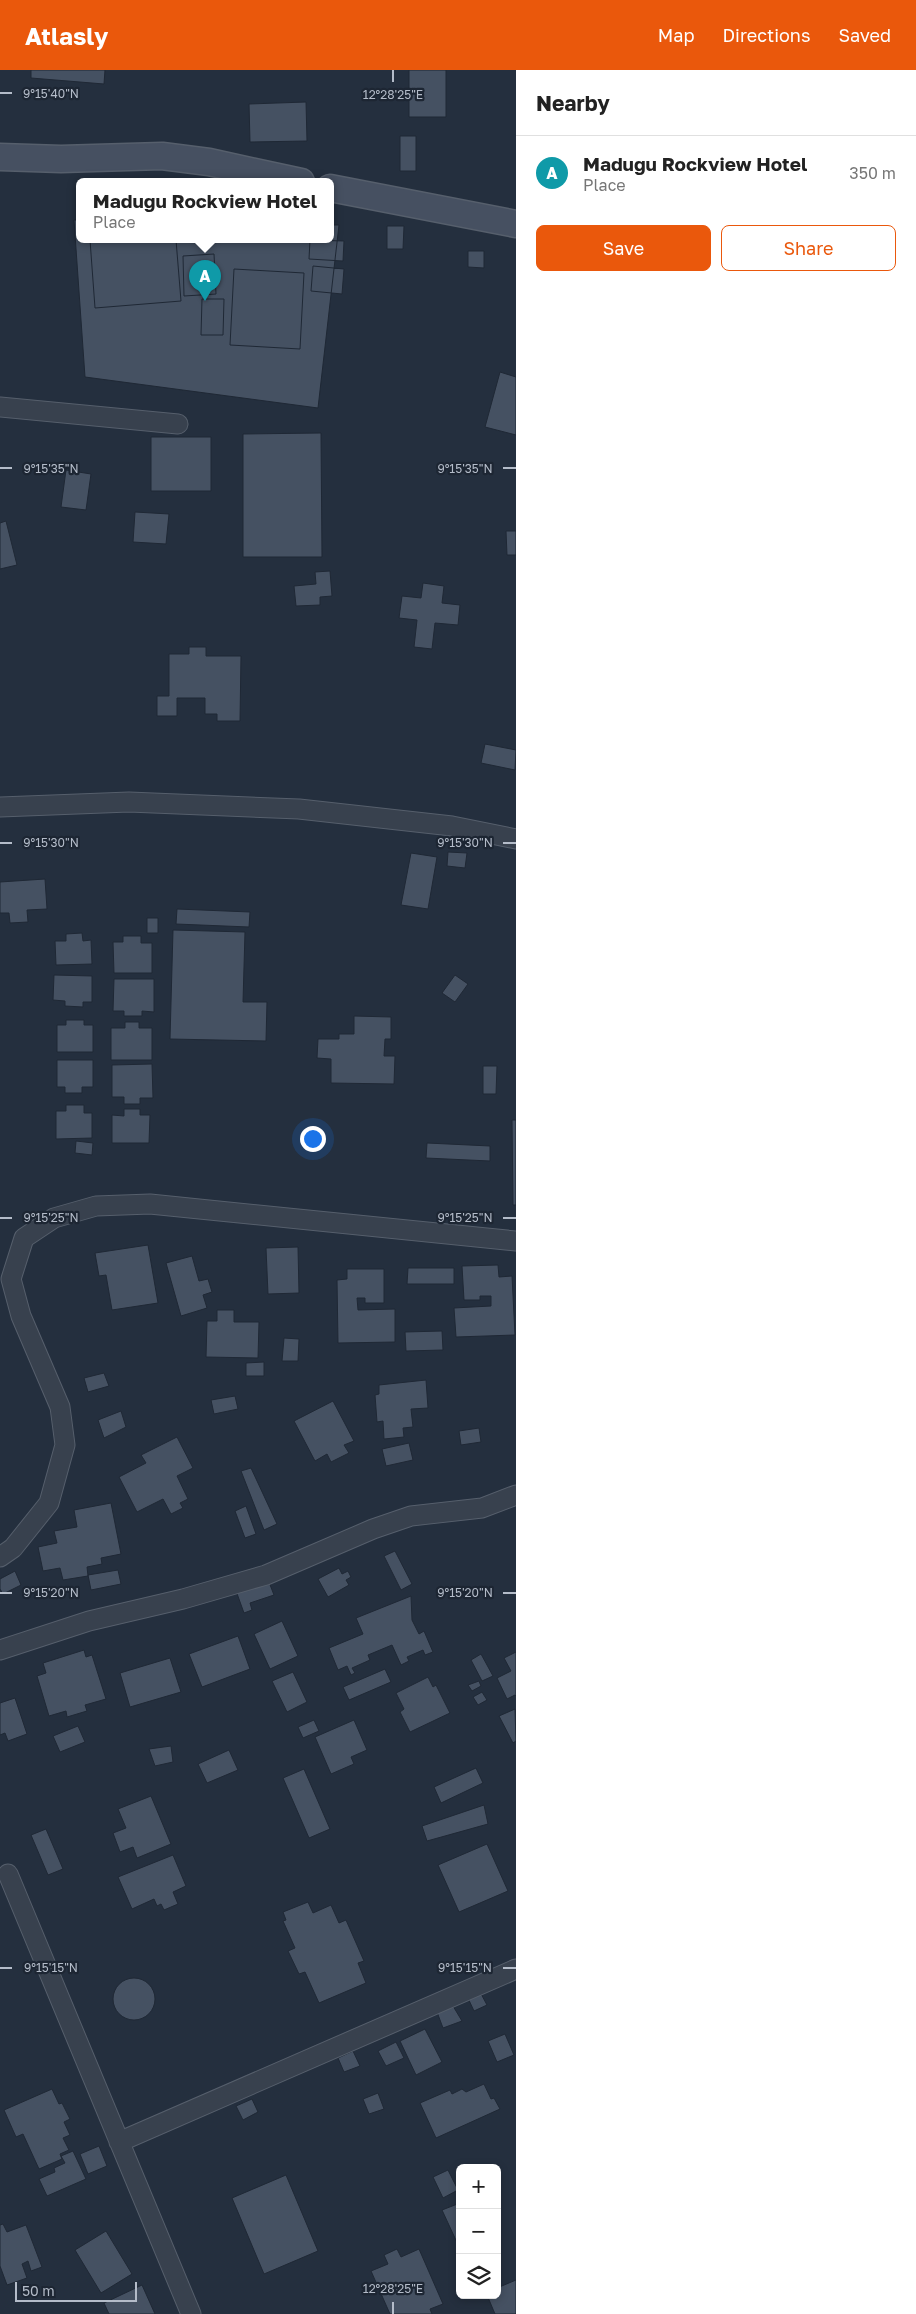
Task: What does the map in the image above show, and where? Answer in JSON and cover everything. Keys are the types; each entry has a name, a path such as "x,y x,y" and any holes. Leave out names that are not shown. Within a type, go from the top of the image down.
{"street":[{"path":"0,157 61,159 162,156 209,162 283,178"},
{"path":"334,189 516,224"},
{"path":"0,407 178,424"},
{"path":"0,807 129,802 299,809 452,826 516,839"},
{"path":"0,1557 13,1548 49,1503 65,1445 60,1407 20,1316 11,1279 24,1238 54,1218 96,1206 150,1204 516,1241"},
{"path":"0,1650 89,1621 183,1599 266,1575 373,1528 411,1516 482,1508 516,1495"},
{"path":"8,1874 191,2314"},
{"path":"120,2142 516,1968"}],"building":[{"path":"31,70 105,70 104,84 31,78"},
{"path":"409,70 446,70 446,117 409,117"},
{"path":"306,102 307,141 250,142 249,104"},
{"path":"400,136 416,136 416,171 400,171"},
{"path":"74,220 76,220 76,243 334,243 334,225 339,225 318,408 85,377"},
{"path":"387,226 404,226 403,249 387,249"},
{"path":"344,241 343,261 309,259 310,243"},
{"path":"90,243 176,243 181,301 95,308"},
{"path":"468,251 484,251 484,268 468,267"},
{"path":"214,254 216,294 184,296 183,256"},
{"path":"313,266 344,269 342,294 311,291"},
{"path":"234,269 304,273 300,349 230,345"},
{"path":"202,299 224,299 223,335 201,335"},
{"path":"500,372 516,377 516,435 485,427"},
{"path":"321,433 322,557 243,557 243,434"},
{"path":"151,437 211,437 211,491 151,491"},
{"path":"66,470 91,474 86,510 61,507"},
{"path":"135,512 169,514 166,544 133,542"},
{"path":"6,521 17,565 0,569 0,523"},
{"path":"506,531 516,531 516,555 507,555"},
{"path":"330,571 332,596 320,597 320,605 296,606 294,586 316,584 315,572"},
{"path":"423,583 444,586 442,603 460,605 458,625 435,623 432,649 414,647 417,620 399,618 402,596 421,598"},
{"path":"189,647 206,647 206,656 241,656 240,721 217,721 217,714 205,714 205,698 177,698 177,716 157,716 157,696 169,696 169,654 189,654"},
{"path":"485,744 516,750 515,770 481,763"},
{"path":"448,852 467,853 465,868 447,866"},
{"path":"411,853 437,857 428,909 401,905"},
{"path":"45,879 47,909 27,910 28,922 10,923 9,913 0,913 0,882"},
{"path":"177,909 250,912 249,927 176,924"},
{"path":"147,918 158,918 158,933 147,933"},
{"path":"173,930 245,932 243,1002 267,1002 266,1041 170,1039"},
{"path":"82,933 83,941 91,940 92,964 56,965 55,941 66,941 66,934"},
{"path":"123,936 141,936 141,943 152,943 152,973 114,973 113,942 123,942"},
{"path":"54,975 92,976 92,1002 83,1002 83,1007 65,1006 65,1001 53,1000"},
{"path":"455,975 468,984 455,1002 442,993"},
{"path":"114,979 154,979 154,1012 142,1011 142,1016 124,1016 124,1011 113,1011"},
{"path":"354,1016 391,1017 391,1039 385,1039 384,1056 395,1056 394,1084 331,1083 331,1059 317,1058 318,1039 339,1039 339,1034 354,1034"},
{"path":"66,1020 84,1020 84,1025 93,1025 93,1052 57,1052 57,1025 66,1025"},
{"path":"125,1022 139,1022 139,1028 152,1028 152,1060 111,1060 111,1028 125,1028"},
{"path":"57,1060 93,1060 93,1087 82,1087 82,1093 65,1093 65,1087 57,1087"},
{"path":"152,1064 153,1098 140,1098 140,1104 124,1104 124,1097 112,1097 112,1065"},
{"path":"483,1066 497,1066 496,1094 483,1094"},
{"path":"66,1105 84,1105 84,1113 92,1113 92,1138 56,1139 56,1111 66,1111"},
{"path":"124,1109 140,1109 140,1115 150,1115 149,1143 112,1143 112,1115 124,1116"},
{"path":"512,1120 516,1120 516,1205 513,1205"},
{"path":"76,1141 93,1143 92,1155 75,1153"},
{"path":"427,1143 490,1146 490,1161 426,1158"},
{"path":"148,1245 158,1303 112,1310 106,1275 99,1276 95,1253"},
{"path":"298,1247 299,1293 268,1294 266,1248"},
{"path":"192,1256 199,1281 208,1279 212,1292 203,1295 207,1308 181,1316 166,1263"},
{"path":"498,1265 499,1277 512,1276 515,1335 456,1337 454,1308 491,1306 491,1296 480,1296 480,1300 464,1300 462,1266"},
{"path":"408,1268 454,1268 454,1284 407,1284"},
{"path":"347,1269 384,1269 384,1303 365,1303 365,1298 357,1298 358,1310 395,1309 395,1342 338,1343 337,1280 347,1279"},
{"path":"217,1310 234,1310 234,1322 259,1322 258,1358 206,1357 207,1321 217,1321"},
{"path":"442,1331 443,1350 406,1351 405,1332"},
{"path":"284,1338 299,1339 298,1361 282,1361"},
{"path":"264,1362 264,1376 246,1376 246,1363"},
{"path":"104,1373 109,1386 88,1392 84,1378"},
{"path":"426,1380 428,1408 411,1409 413,1427 403,1428 404,1437 384,1439 383,1421 377,1422 375,1395 379,1394 379,1385"},
{"path":"235,1396 238,1409 214,1414 211,1400"},
{"path":"333,1401 354,1441 344,1445 349,1453 331,1462 327,1454 315,1461 294,1421"},
{"path":"121,1411 126,1427 104,1438 98,1420"},
{"path":"479,1428 481,1442 461,1445 459,1431"},
{"path":"177,1437 193,1468 177,1476 188,1499 180,1503 183,1508 171,1514 163,1499 137,1512 119,1477 146,1463 141,1455"},
{"path":"409,1443 413,1460 386,1466 382,1449"},
{"path":"251,1468 277,1524 264,1530 241,1471"},
{"path":"111,1503 121,1554 101,1558 102,1564 87,1567 88,1576 63,1580 60,1568 43,1571 38,1547 57,1543 54,1531 77,1527 74,1510"},
{"path":"246,1506 256,1534 245,1538 235,1511"},
{"path":"395,1551 412,1584 401,1590 384,1556"},
{"path":"339,1568 342,1574 348,1571 351,1577 346,1580 349,1585 328,1597 318,1579"},
{"path":"118,1570 121,1584 91,1590 88,1575"},
{"path":"15,1571 21,1585 3,1594 0,1589 0,1579"},
{"path":"267,1577 274,1595 250,1603 252,1610 244,1613 235,1588"},
{"path":"411,1596 412,1620 419,1634 424,1631 433,1652 425,1655 423,1650 407,1657 409,1661 401,1665 392,1645 368,1655 370,1660 352,1668 355,1673 351,1675 347,1666 338,1670 329,1648 363,1634 356,1618"},
{"path":"282,1621 298,1656 270,1669 254,1634"},
{"path":"238,1636 250,1669 202,1687 189,1654"},
{"path":"84,1650 86,1657 92,1655 106,1699 85,1705 87,1711 67,1717 66,1711 49,1716 37,1676 46,1673 43,1663"},
{"path":"516,1652 516,1696 507,1699 497,1678 511,1671 504,1658"},
{"path":"481,1654 493,1676 482,1681 471,1660"},
{"path":"170,1658 181,1692 130,1707 120,1673"},
{"path":"385,1669 391,1682 349,1700 343,1687"},
{"path":"293,1672 307,1702 287,1712 272,1681"},
{"path":"428,1677 433,1687 436,1685 450,1713 410,1732 400,1712 404,1709 396,1693"},
{"path":"479,1681 481,1686 472,1691 468,1685"},
{"path":"482,1692 487,1700 478,1705 473,1697"},
{"path":"15,1698 27,1734 8,1741 5,1733 0,1735 0,1703"},
{"path":"515,1709 516,1741 513,1743 499,1716"},
{"path":"314,1720 319,1731 303,1738 298,1727"},
{"path":"354,1720 367,1750 351,1757 354,1764 331,1774 315,1737"},
{"path":"78,1726 85,1742 60,1752 53,1736"},
{"path":"171,1746 173,1762 155,1766 149,1749"},
{"path":"229,1750 238,1770 207,1783 198,1764"},
{"path":"476,1768 483,1783 441,1803 434,1787"},
{"path":"304,1769 330,1829 309,1838 283,1778"},
{"path":"151,1796 171,1844 137,1858 133,1847 120,1852 113,1833 126,1828 118,1809"},
{"path":"484,1805 488,1824 427,1841 422,1826"},
{"path":"46,1829 63,1869 48,1875 31,1835"},
{"path":"487,1844 508,1891 459,1912 438,1865"},
{"path":"173,1855 186,1886 173,1892 178,1904 164,1910 161,1904 157,1906 154,1899 132,1909 118,1877"},
{"path":"308,1902 313,1913 331,1905 339,1923 346,1920 364,1961 358,1963 366,1983 319,2003 305,1972 299,1974 288,1951 295,1948 283,1921 286,1920 283,1912"},
{"path":"134,1978 149,1984 155,1999 149,2014 134,2020 119,2014 113,1999 119,1984"},
{"path":"479,1990 487,2005 474,2011 467,1996"},
{"path":"453,2006 462,2021 443,2028 437,2012"},
{"path":"425,2029 442,2062 416,2075 400,2041"},
{"path":"505,2034 514,2055 497,2062 488,2041"},
{"path":"396,2042 404,2058 386,2066 378,2051"},
{"path":"353,2051 360,2066 344,2072 338,2058"},
{"path":"484,2084 491,2099 494,2098 500,2109 436,2138 420,2103 450,2090 452,2094 462,2089 466,2092"},
{"path":"52,2089 59,2104 62,2103 70,2119 64,2122 70,2135 63,2138 69,2150 60,2154 62,2159 39,2169 23,2134 16,2137 4,2110"},
{"path":"378,2093 384,2109 369,2114 363,2099"},
{"path":"252,2099 258,2112 243,2120 236,2106"},
{"path":"99,2146 107,2166 88,2174 80,2154"},
{"path":"73,2151 86,2179 47,2196 39,2179 55,2172 54,2168 65,2163 61,2156"},
{"path":"448,2170 456,2186 456,2191 443,2198 433,2177"},
{"path":"286,2175 318,2251 264,2274 232,2198"},
{"path":"456,2205 456,2240 442,2210"},
{"path":"3,2224 7,2232 26,2225 42,2267 31,2271 28,2261 22,2264 27,2278 7,2285 0,2266 0,2225"},
{"path":"106,2231 132,2274 101,2293 75,2250"},
{"path":"397,2249 401,2257 419,2249 443,2304 430,2309 432,2314 390,2314 371,2271 388,2264 384,2255"},
{"path":"516,2280 516,2314 495,2314 489,2299 501,2299 501,2286"},
{"path":"142,2285 155,2314 109,2314 104,2303"}],"place":[{"name":"Madugu Rockview Hotel","path":"205,301"}]}
